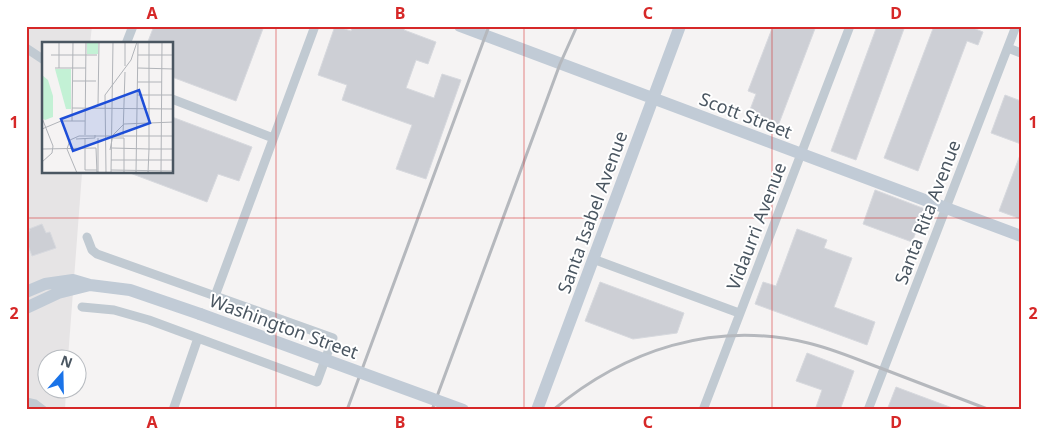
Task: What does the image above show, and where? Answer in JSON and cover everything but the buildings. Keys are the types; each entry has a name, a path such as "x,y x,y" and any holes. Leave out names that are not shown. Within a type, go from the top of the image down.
{"main road":[{"name":"Scott Street","path":"460,26 1021,236"},
{"name":"Santa Isabel Avenue","path":"537,410 680,26"},
{"name":"Washington Street","path":"26,292 61,280 73,280 90,285 130,290 463,410"},
{"path":"26,308 58,293 90,285"}],"street":[{"path":"127,42 133,26"},
{"path":"214,296 315,26"},
{"name":"Vidaurri Avenue","path":"703,410 850,26"},
{"name":"Santa Rita Avenue","path":"868,410 1016,26"},
{"path":"26,48 42,59"},
{"path":"1008,48 1021,53"},
{"path":"174,101 273,138"},
{"path":"82,307 114,310 149,320 317,382 333,338 97,254 92,250 87,237"},
{"path":"593,259 739,312"},
{"path":"174,410 198,338"},
{"path":"26,402 35,404 43,410"}],"shaded area":[{"path":"26,26 92,26 90,42 42,42 42,174 82,174 69,348 38,348 38,398 66,398 65,410 26,410"}],"railway":[{"path":"347,410 489,26"},
{"path":"432,410 560,64 577,26"},
{"path":"553,410 581,389 610,371 641,356 672,345 705,338 739,335 773,337 818,345 990,410"}]}
